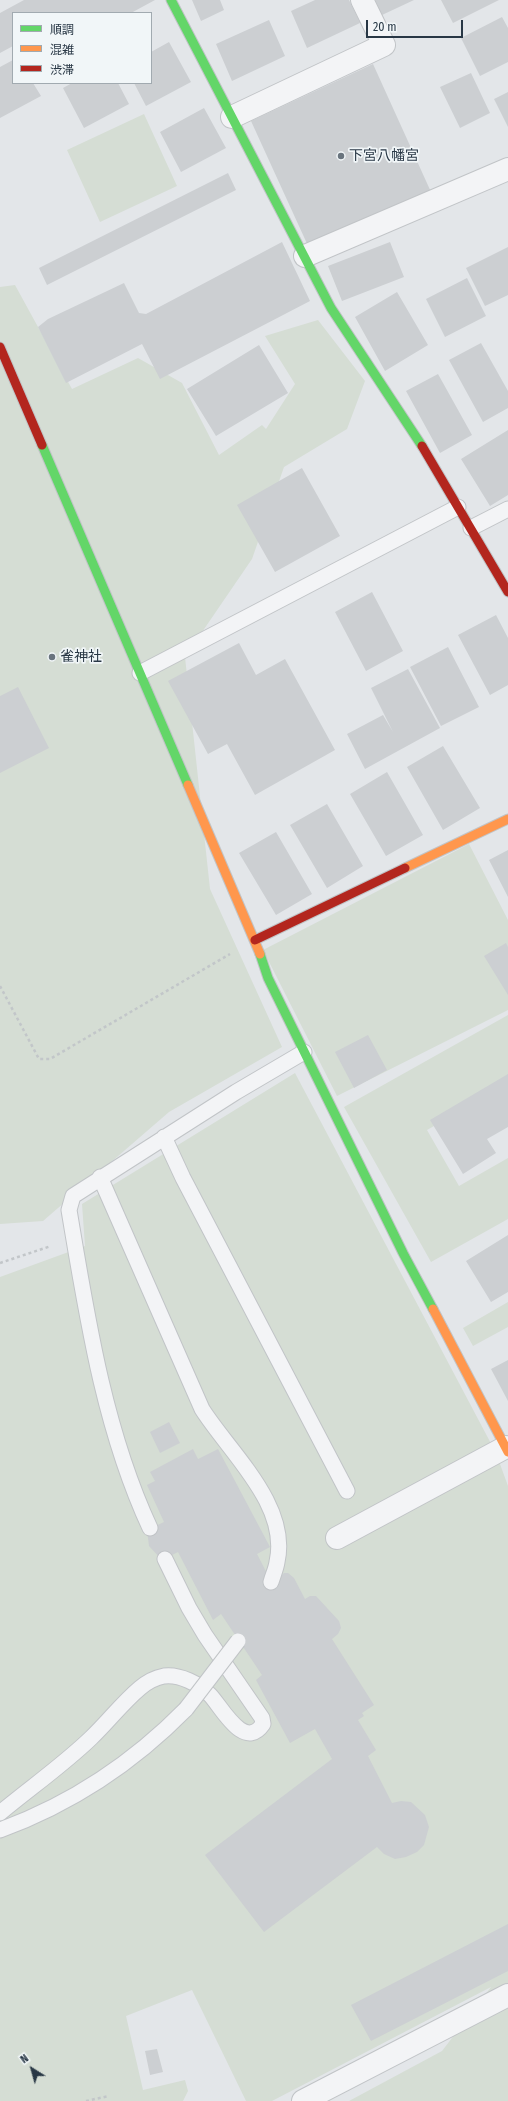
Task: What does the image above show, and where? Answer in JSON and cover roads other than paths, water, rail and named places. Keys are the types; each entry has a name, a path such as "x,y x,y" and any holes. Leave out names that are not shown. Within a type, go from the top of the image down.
{"street":[{"path":"172,0 331,308 436,468 508,592"},
{"path":"232,117 384,45 362,0"},
{"path":"305,256 508,169"},
{"path":"0,347 255,940 268,978 403,1253 507,1449 337,1538"},
{"path":"255,940 508,819"},
{"path":"303,2101 508,1995"}],"lane":[{"path":"140,673 458,506"},
{"path":"471,528 508,509"},
{"path":"150,1528 128,1474 114,1432 86,1307 69,1210 73,1196 164,1137 304,1052"},
{"path":"164,1137 183,1178 347,1491"},
{"path":"100,1178 202,1409 214,1428 257,1483 275,1520 278,1544 278,1561 271,1582"},
{"path":"0,1813 90,1739 140,1688 150,1680 165,1676 180,1678 196,1684 210,1695 234,1726 244,1732 253,1732 259,1729 263,1724 262,1718 197,1621 164,1559"},
{"path":"0,1829 35,1817 95,1784 135,1755 167,1729 186,1710 238,1640"}],"place":[{"name":"下宮八幡宮","path":"341,156"},
{"name":"雀神社","path":"52,657"}]}
